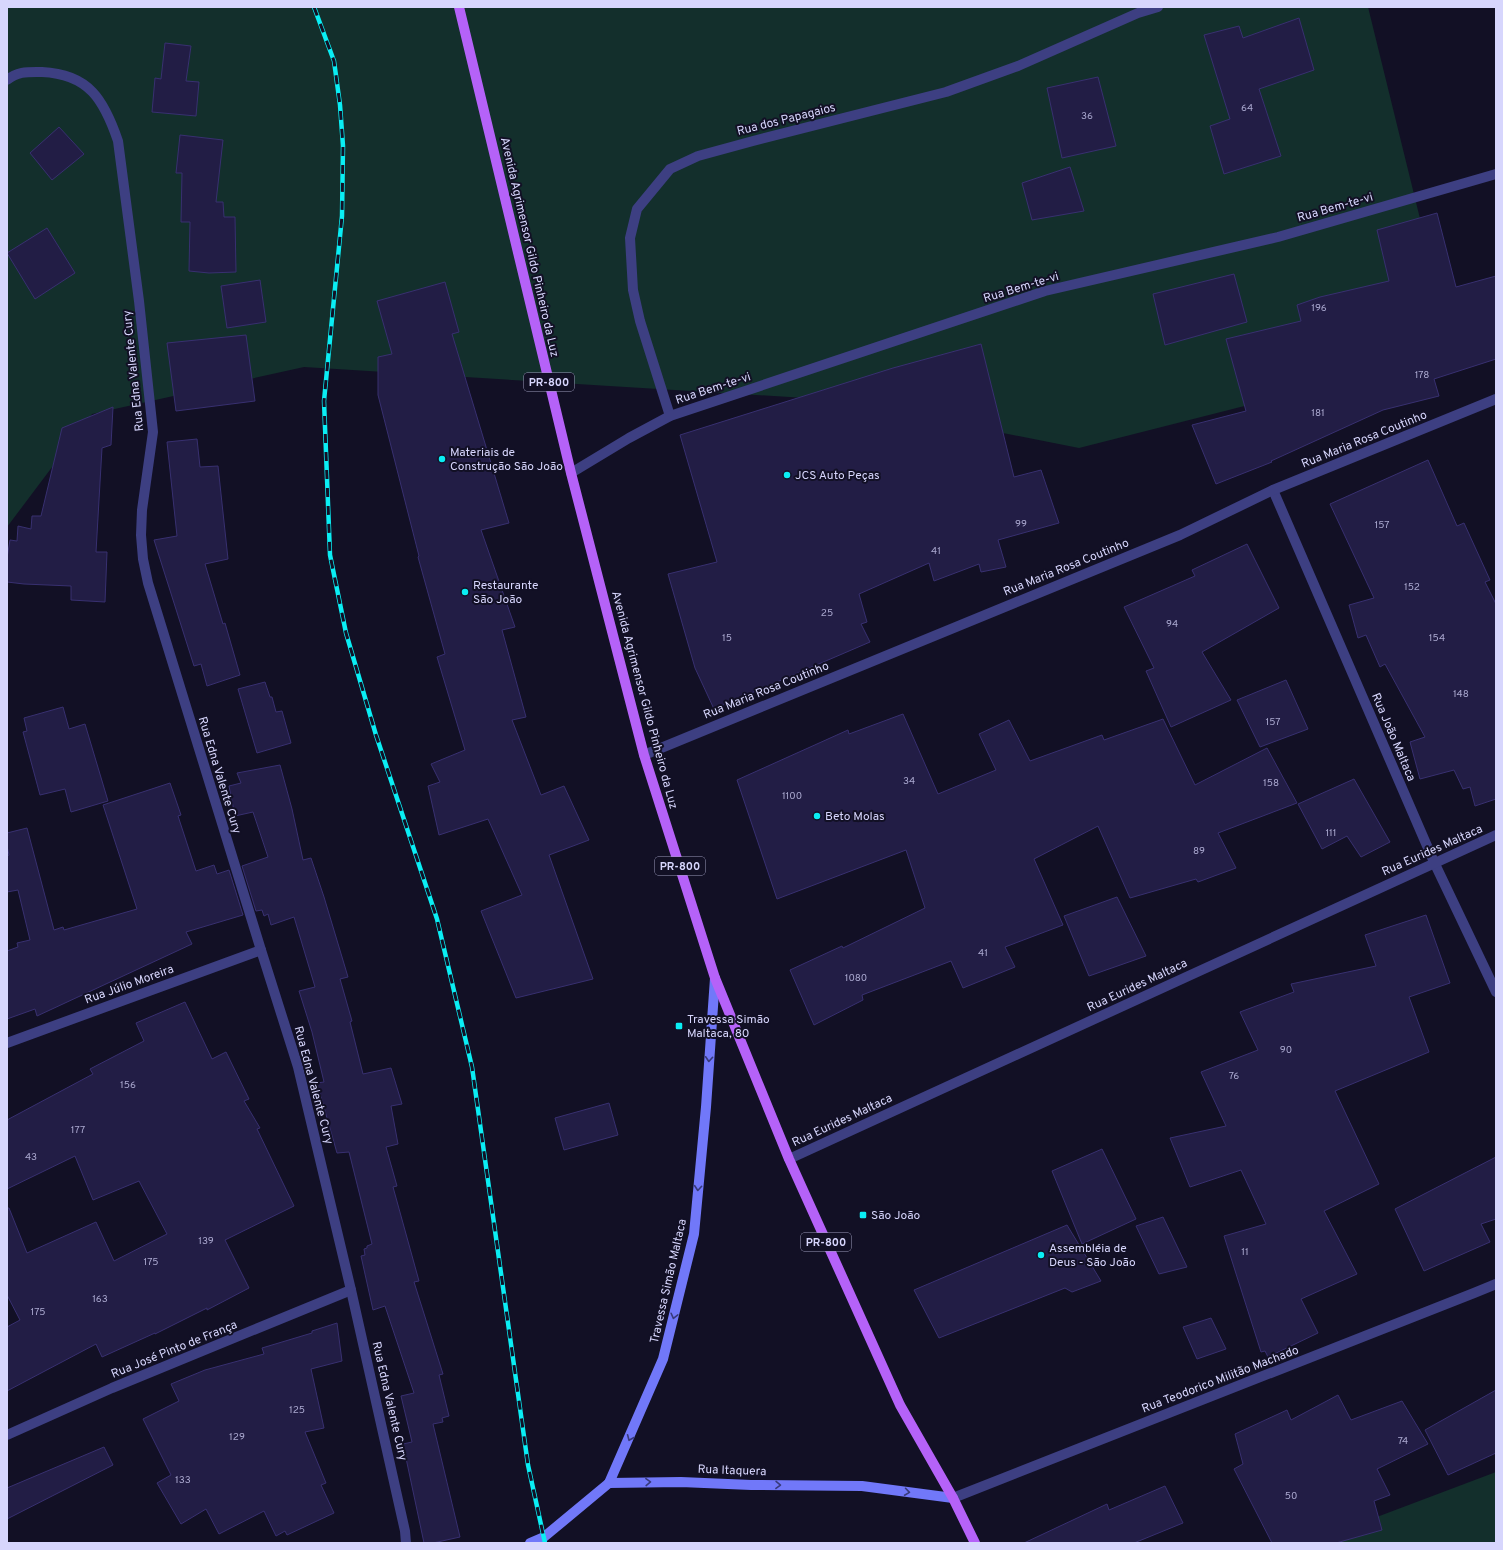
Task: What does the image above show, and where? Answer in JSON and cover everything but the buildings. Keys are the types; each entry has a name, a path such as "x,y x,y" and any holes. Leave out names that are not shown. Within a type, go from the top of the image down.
{"main road":[{"name":"Avenida Agrimensor Gildo Pinheiro da Luz","path":"459,7 571,473 644,755 715,978 789,1159 900,1405 953,1498 975,1543"},
{"name":"Travessa Simão Maltaca","path":"609,1484 663,1359 694,1234 706,1107 715,978"},
{"name":"Rua Itaquera","path":"609,1484 681,1482 751,1485 862,1486 953,1498"},
{"path":"530,1543 544,1537 609,1484"}],"street":[{"name":"Rua dos Papagaios","path":"670,416 640,321 633,290 630,238 637,208 670,169 698,156 946,92 1018,66 1138,13 1158,7"},
{"name":"Rua Edna Valente Cury","path":"11,77 28,72 55,73 80,82 92,90 103,105 112,122 118,141 139,301 153,432 142,516 141,535 143,559 148,583 298,1067 352,1290 406,1531 406,1543"},
{"name":"Rua Bem-te-vi","path":"571,473 629,438 670,416 1046,291 1278,237 1496,174"},
{"name":"Rua Maria Rosa Coutinho","path":"644,755 1180,535 1273,490 1496,399"},
{"name":"Rua João Maltaca","path":"1273,490 1434,862 1496,992"},
{"name":"Rua Eurides Maltaca","path":"789,1159 1434,862 1496,835"},
{"name":"Rua Júlio Moreira","path":"7,1042 261,950"},
{"name":"Rua Teodorico Militão Machado","path":"953,1498 1496,1284"},
{"name":"Rua José Pinto de França","path":"7,1435 112,1388 352,1290"}],"green space":[{"path":"7,7 1368,7 1440,300 1347,380 1079,448 837,400 304,367 92,414 7,527"},
{"path":"1496,1472 1496,1543 1308,1543"}],"railway":[{"path":"314,7 334,61 340,105 343,146 342,216 324,401 330,555 346,633 376,735 437,919 472,1067 528,1465 545,1543"}],"place":[{"name":"Materiais de Construção São João","path":"442,459"},
{"name":"JCS Auto Peças","path":"787,475"},
{"name":"Restaurante São João","path":"465,592"},
{"name":"Beto Molas","path":"817,816"},
{"name":"Travessa Simão Maltaca, 80","path":"679,1026"},
{"name":"São João","path":"863,1215"},
{"name":"Assembléia de Deus - São João","path":"1041,1255"}]}
